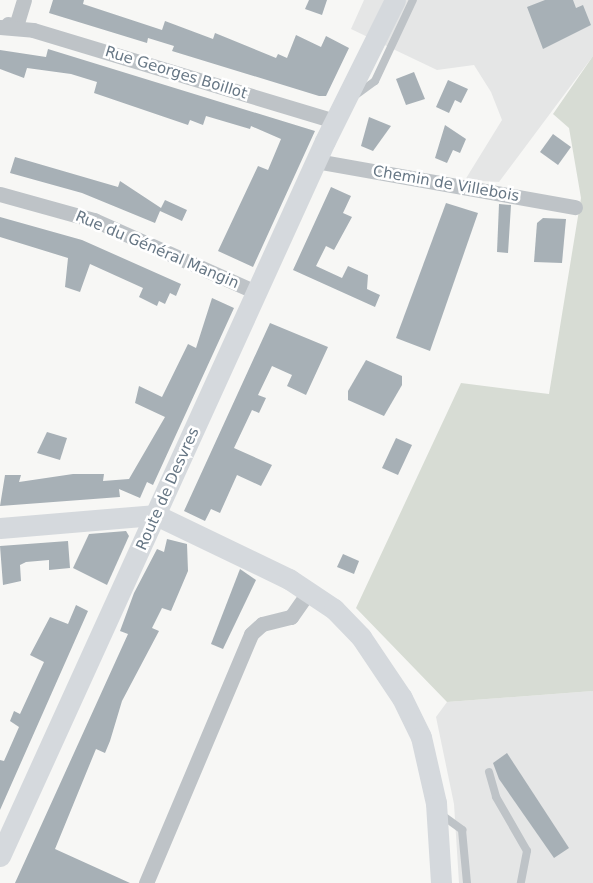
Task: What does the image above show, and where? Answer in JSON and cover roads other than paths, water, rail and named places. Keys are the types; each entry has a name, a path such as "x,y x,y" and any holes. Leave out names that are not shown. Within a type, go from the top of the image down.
{"street":[{"path":"16,26 24,0"},
{"name":"Route de Desvres","path":"335,121 382,0"},
{"name":"Route de Desvres","path":"0,856 316,161 395,0"},
{"name":"Rue Georges Boillot","path":"0,21 335,121"},
{"name":"Rue Georges Boillot","path":"0,27 16,26"},
{"name":"Chemin de Villebois","path":"316,161 575,206"},
{"name":"Rue du Général Mangin","path":"0,194 94,220 256,292"},
{"path":"0,528 156,515 309,591 355,630 402,698 420,737 437,812 441,883"},
{"path":"146,883 251,634 262,624 291,617 309,591"}],"lane":[{"path":"346,99 365,92 375,81 413,0"},
{"path":"489,772 496,797 527,851 521,883"},
{"path":"437,812 462,830 467,883"}]}
